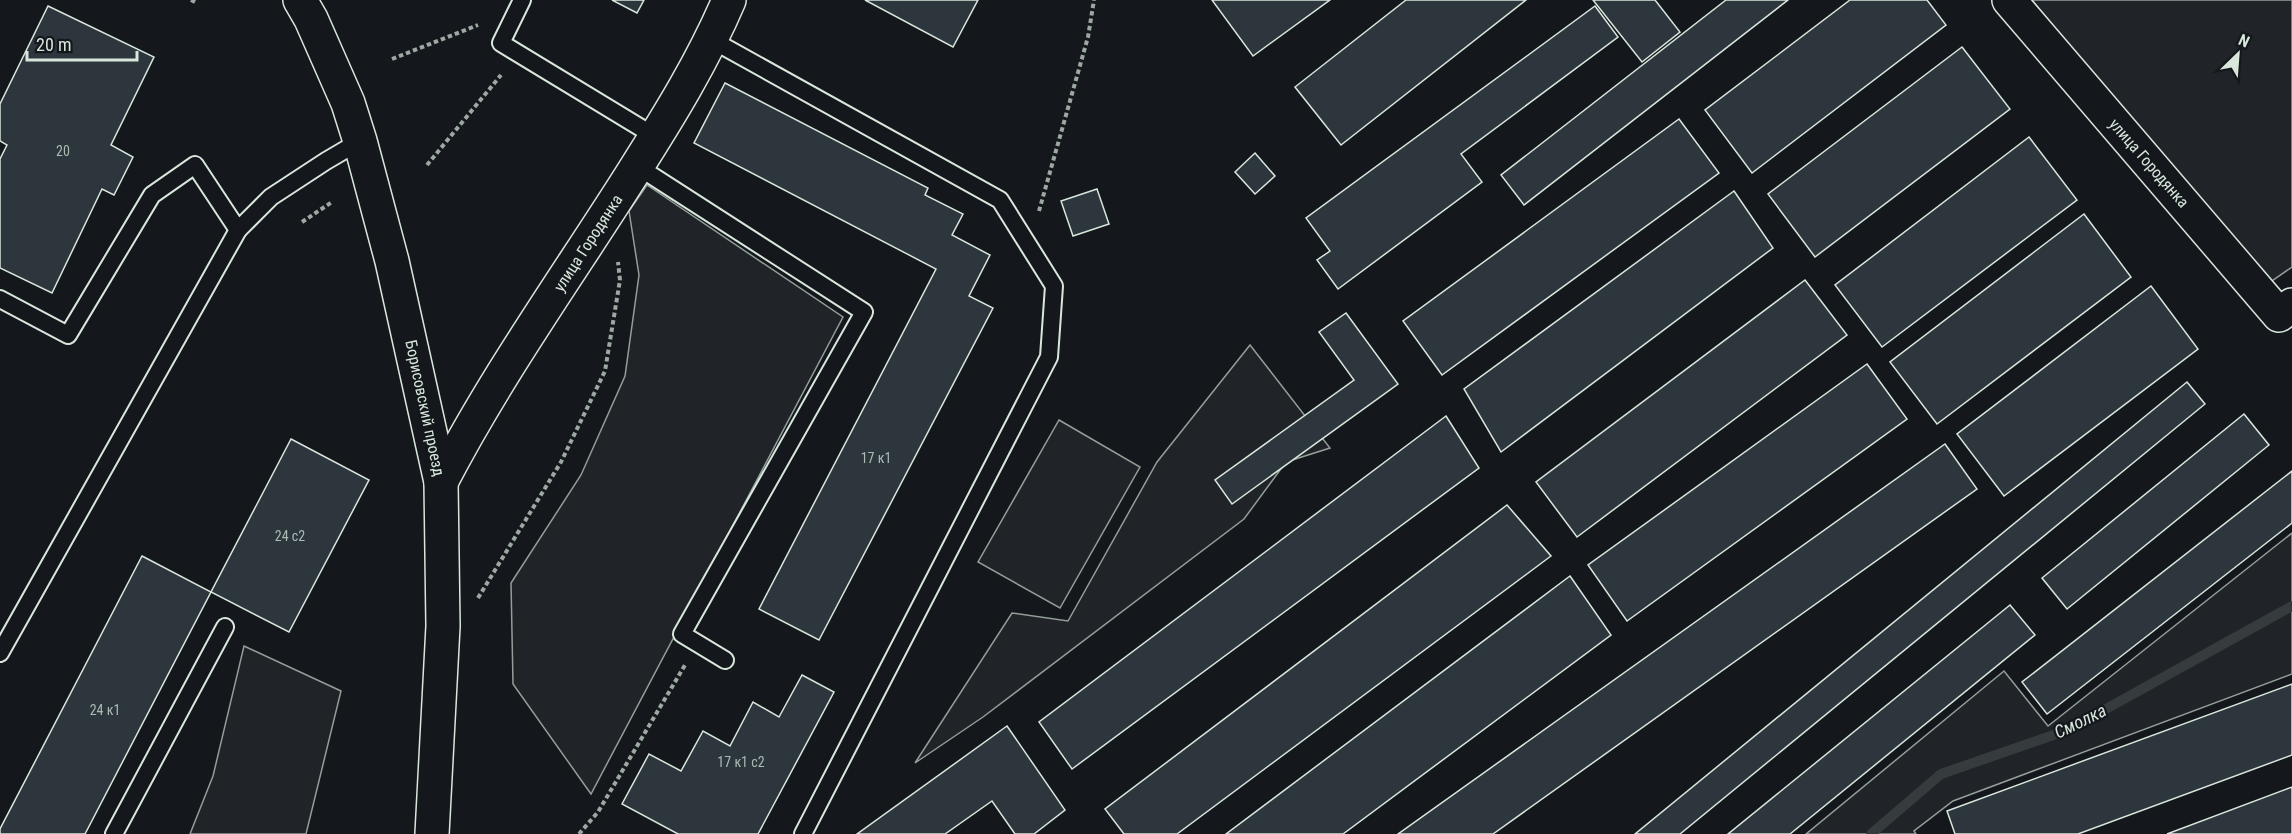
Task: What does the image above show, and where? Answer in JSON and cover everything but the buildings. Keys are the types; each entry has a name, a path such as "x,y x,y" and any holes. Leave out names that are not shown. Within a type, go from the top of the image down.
{"street":[{"name":"Борисовский проезд","path":"300,0 311,18 348,103 360,141 392,261 441,482 444,626 432,834"},
{"name":"улица Городянка","path":"441,482 470,426 656,137 712,40 729,0"},
{"name":"улица Городянка","path":"2009,0 2279,315 2292,305"}],"lane":[{"path":"520,5 501,43 656,137"},
{"path":"712,40 1000,200 1054,286 1049,357 803,834"},
{"path":"0,653 238,230 271,197 360,141"},
{"path":"0,299 68,335 152,195 195,165 238,230"},
{"path":"637,166 864,312 682,634 725,660"},
{"path":"114,834 225,627"}],"path":[{"path":"1029,247 1088,37 1094,0"},
{"path":"392,59 520,5"},
{"path":"427,165 518,53"},
{"path":"302,222 332,202"},
{"path":"478,599 561,462 605,371 620,280 618,259"},
{"path":"579,834 598,812 698,644"}],"shaded area":[{"path":"2032,0 2292,0 2292,267 2266,285"},
{"path":"647,185 843,317 591,794 513,684 511,583 581,475 625,376 639,275 629,211"},
{"path":"1250,345 1330,448 1286,462 1244,519 983,717 915,763 1012,613 1068,621 1157,462"},
{"path":"1059,420 1140,467 1060,608 978,562"},
{"path":"2292,533 2292,674 1953,801 1914,831 1916,834 1806,834 2004,671 2048,726"},
{"path":"244,646 341,691 306,834 190,834 213,776"}],"waterway":[{"name":"Смолка","path":"1871,834 1941,774 2068,730 2292,606"}]}
